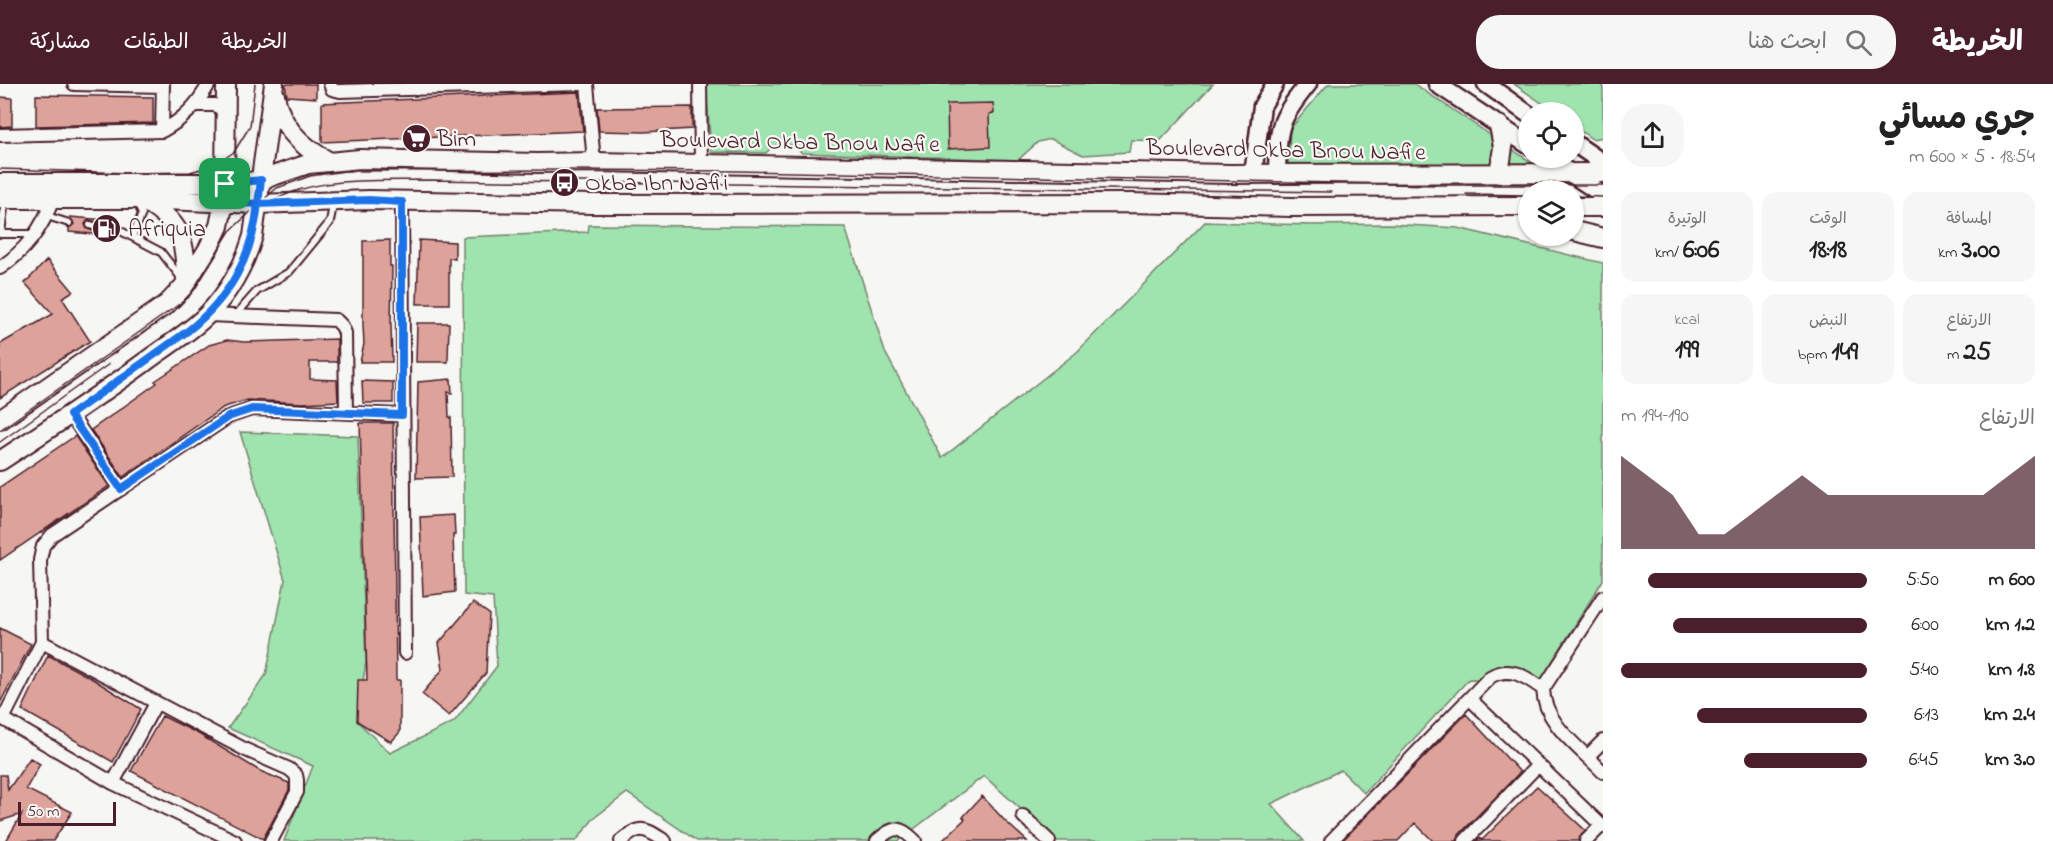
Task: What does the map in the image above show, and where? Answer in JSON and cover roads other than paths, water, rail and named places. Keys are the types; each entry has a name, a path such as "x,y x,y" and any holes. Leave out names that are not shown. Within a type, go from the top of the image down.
{"main road":[{"path":"0,420 167,304 186,284 208,249 219,226 224,202 226,84"},
{"path":"1253,174 1262,106 1275,84"},
{"path":"1277,174 1278,136 1281,122 1289,107 1308,84"},
{"path":"1437,84 1518,138"},
{"path":"1486,84 1518,107"},
{"path":"274,86 276,101 290,131 301,143 328,161"},
{"path":"0,461 70,415 208,315 227,290 249,251 253,236 274,86"},
{"path":"1499,125 1503,147 1499,174"},
{"path":"1584,150 1603,163"},
{"name":"Boulevard Okba Bnou Nafie","path":"2,194 225,184 261,180 291,169 328,161 360,159 1253,174 1603,173"},
{"path":"1565,168 1603,195"},
{"path":"2,194 50,208 138,199 258,204 334,201 636,204 1131,204 1290,207 1518,206"},
{"path":"138,199 158,208 170,218 178,232 184,247 186,284"},
{"path":"253,236 268,214 292,202"},
{"path":"1474,205 1518,216"},
{"path":"1584,207 1603,207"},
{"path":"1584,233 1603,238"}],"street":[{"path":"74,84 163,85 162,131"},
{"path":"0,135 162,131 178,122 197,105 209,84"},
{"path":"330,84 332,89 340,91 580,84"},
{"path":"586,84 594,162"},
{"path":"700,84 701,164"},
{"path":"197,105 216,105 226,112"},
{"path":"402,202 405,653"},
{"path":"0,268 14,258 36,234 50,208"},
{"path":"208,315 336,320 345,333 346,412"},
{"path":"235,841 113,783 2,718 42,642 40,560 43,546 52,535 228,417 241,412 252,409 402,415"},
{"path":"70,415 121,489"},
{"path":"1603,597 1543,689 1544,701 1551,718 1603,772"},
{"path":"42,642 246,750 290,769 296,775 297,792 271,841"},
{"path":"1331,841 1470,699 1484,681 1496,673 1523,674 1543,689"},
{"path":"1470,699 1602,826 1586,841"},
{"path":"113,783 156,703"},
{"path":"1588,756 1603,741"},
{"path":"1465,841 1538,765"},
{"path":"1023,816 1049,841"},
{"path":"621,841 634,830 642,828 665,841"},
{"path":"877,841 890,830 897,829 903,830 915,841"}],"lane":[{"path":"2,194 1,234 36,234"},
{"path":"132,237 142,214 138,199"},
{"path":"235,316 257,291 289,272 330,222 334,201"},
{"path":"50,208 69,223"},
{"path":"117,229 161,252 186,284"}],"tram line":[{"path":"0,169 131,173 190,172 215,165 234,152 250,126 255,84"},
{"path":"0,430 188,298 230,231 277,188 310,176 345,171 739,171 1437,185 1603,185"},
{"path":"265,207 300,189 343,182 387,180 1331,192"},
{"path":"1466,194 1518,195"},
{"path":"1584,196 1603,197"},
{"path":"0,442 109,364"}],"place":[{"name":"Bim","path":"416,138"},
{"name":"Okba Ibn Nafii","path":"564,182"},
{"name":"Afriquia","path":"107,228"}]}
